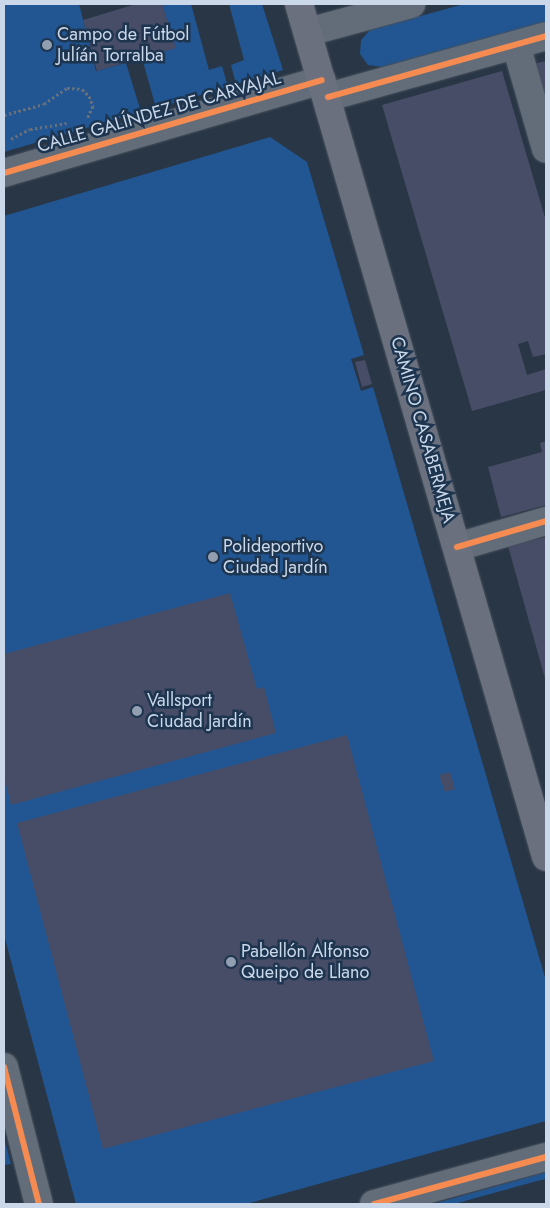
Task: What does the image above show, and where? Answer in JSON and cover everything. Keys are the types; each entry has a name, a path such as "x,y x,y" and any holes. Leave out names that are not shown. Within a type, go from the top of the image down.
{"main road":[{"name":"CAMINO CASABERMEJA","path":"299,4 546,857"}],"street":[{"path":"308,32 411,4"},
{"name":"CALLE GALÍNDEZ DE CARVAJAL","path":"4,173 325,89 516,45 546,36"},
{"path":"516,45 546,149"},
{"path":"457,547 546,521"},
{"path":"4,1067 39,1204"},
{"path":"374,1204 546,1157"}],"path":[{"path":"4,115 44,104 68,88 82,89 90,96 92,106 83,122"},
{"path":"4,142 36,127 73,123"}],"shaded area":[{"path":"4,4 79,4 96,71 126,63 141,112 4,152"},
{"path":"162,4 191,4 209,70 222,66 228,87 156,108 142,58 175,48"},
{"path":"229,4 262,4 283,70 236,84 231,65 244,60"},
{"path":"464,4 546,4 546,22 382,67 368,65 360,54 361,40 370,30"},
{"name":"Polideportivo Ciudad Jardín","path":"270,137 307,162 364,355 351,359 361,391 373,387 546,981 546,1121 246,1204 76,1204 4,935 4,216"},
{"path":"4,1137 11,1164 4,1165"},
{"path":"546,1172 546,1179 454,1204 433,1204"}],"building":[{"path":"136,4 162,4 176,48 97,71 83,20"},
{"path":"546,61 546,108 533,64"},
{"path":"502,71 546,221 546,354 533,357 528,341 518,344 527,375 546,369 546,390 472,411 382,105"},
{"path":"365,360 372,384 362,387 355,362"},
{"path":"546,441 546,505 501,517 488,467 542,452 540,443"},
{"path":"546,537 546,682 508,546"},
{"name":"Vallsport Ciudad Jardín","path":"230,593 257,689 264,687 276,733 11,805 4,776 4,654"},
{"name":"Pabellón Alfonso Queipo de Llano","path":"347,735 434,1061 103,1149 17,823"},
{"path":"450,772 455,789 445,792 439,775"}],"cycle path":[{"path":"328,97 546,36"},
{"path":"4,173 322,80"},
{"path":"457,547 546,521"},
{"path":"4,1067 39,1204"},
{"path":"374,1204 546,1157"}],"place":[{"name":"Campo de Fútbol Julíán Torralba","path":"47,45"},
{"name":"Polideportivo Ciudad Jardín","path":"213,557"},
{"name":"Vallsport Ciudad Jardín","path":"137,711"},
{"name":"Pabellón Alfonso Queipo de Llano","path":"231,962"}]}
